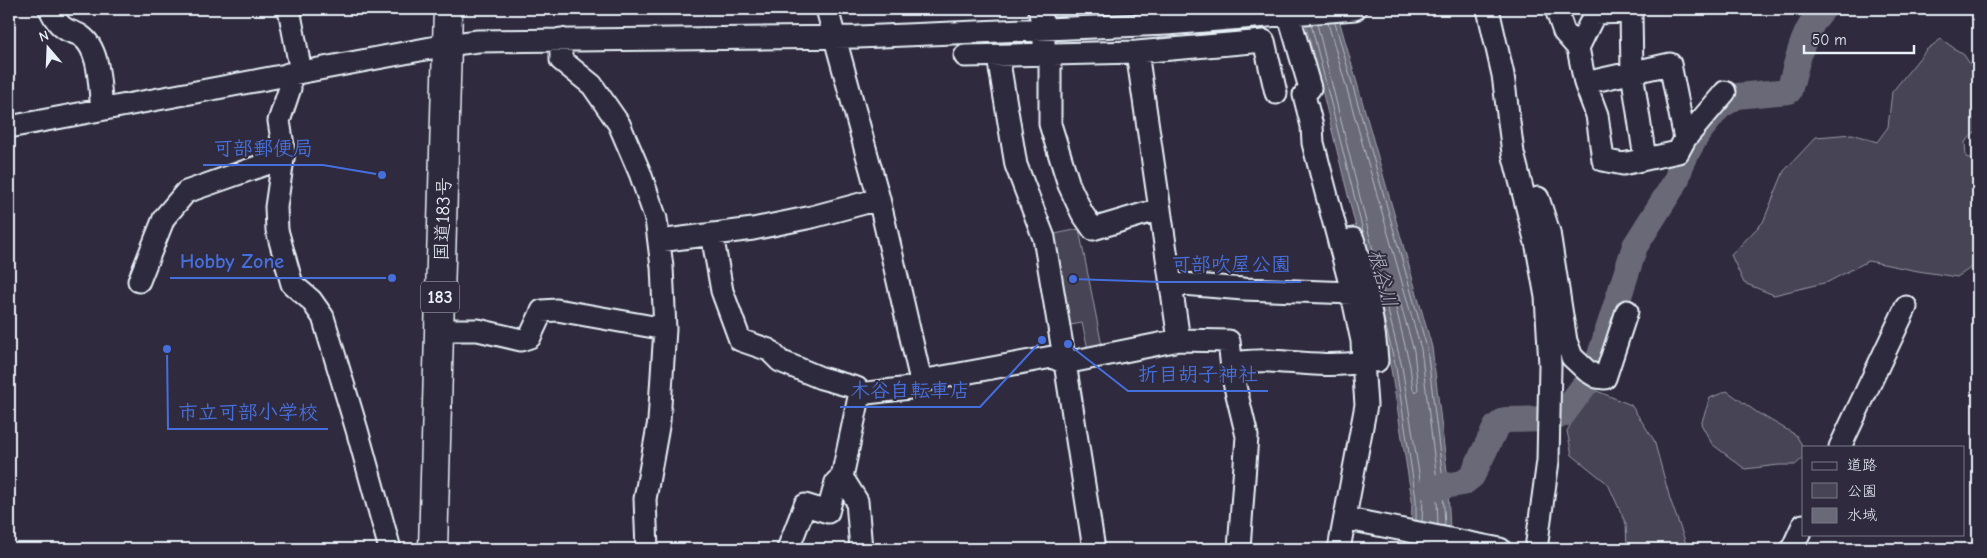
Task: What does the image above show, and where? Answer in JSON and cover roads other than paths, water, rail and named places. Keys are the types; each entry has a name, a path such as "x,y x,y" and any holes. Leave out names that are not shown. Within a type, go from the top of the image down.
{"highway":[{"name":"国道183号","path":"433,549 448,9"}],"street":[{"path":"50,9 56,22 66,29 81,35 96,55 102,110"},
{"path":"289,9 294,73 279,121 284,152 276,207 277,230 292,284 312,300 323,317 390,549"},
{"path":"827,9 879,199 920,381"},
{"path":"1039,9 1047,55 1050,124 1069,185 1082,213 1093,228 1160,209"},
{"path":"9,127 294,73 478,41 834,38 1167,24 1355,9"},
{"path":"1488,9 1503,75 1513,153 1537,247 1546,297 1550,365 1548,461 1536,549"},
{"path":"1556,9 1564,32 1578,48 1585,84 1598,115 1603,160 1623,164 1678,152 1685,139 1725,92"},
{"path":"1578,48 1595,13 1630,12 1632,72 1645,159"},
{"path":"1292,13 1310,88 1364,274 1375,330 1378,375 1375,437 1364,522 1351,549"},
{"path":"562,40 561,60 592,85 619,124 656,219 665,329 660,421 645,499 647,549"},
{"path":"965,56 1137,52 1264,41 1276,93"},
{"path":"1137,52 1179,340"},
{"path":"998,56 1016,165 1044,238 1094,549"},
{"path":"1585,84 1670,64 1685,139"},
{"path":"1310,88 1304,95 1362,341 1366,405 1340,549"},
{"path":"1513,153 1536,195 1549,232 1566,341 1572,357 1592,374 1605,378 1627,311"},
{"path":"139,281 164,218 186,192 283,158"},
{"path":"658,241 753,229 812,217 879,199"},
{"path":"712,234 722,290 740,340 769,350 780,361 821,378 857,388 862,395"},
{"path":"1170,282 1243,289 1352,293"},
{"path":"1840,446 1906,307"},
{"path":"439,330 478,330 521,340 530,337 542,311 557,310 665,329"},
{"path":"788,549 805,505 828,512 836,482 842,477 859,397 862,395 910,388 920,381 1052,357 1065,363 1179,340 1229,341 1247,436 1239,549"},
{"path":"1232,363 1268,361 1315,366 1363,362"},
{"path":"842,477 857,501 861,549"},
{"path":"1364,522 1500,549"},
{"path":"1792,549 1802,527"}],"water":[{"name":"根谷川","path":"1302,9 1336,9 1432,347 1447,471 1451,549 1411,549 1412,500 1391,369"}],"waterway":[{"path":"1431,488 1463,483 1472,476 1496,427 1505,420 1552,419 1563,414 1595,371 1635,246 1676,181 1683,159 1698,133 1719,107 1737,96 1789,91 1805,37 1823,9"}],"place":[{"name":"可部郵便局","path":"382,175"},
{"name":"Hobby Zone","path":"392,278"},
{"name":"可部吹屋公園","path":"1073,279"},
{"name":"木谷自転車店","path":"1042,340"},
{"name":"折目胡子神社","path":"1068,344"},
{"name":"市立可部小学校","path":"167,349"}]}
